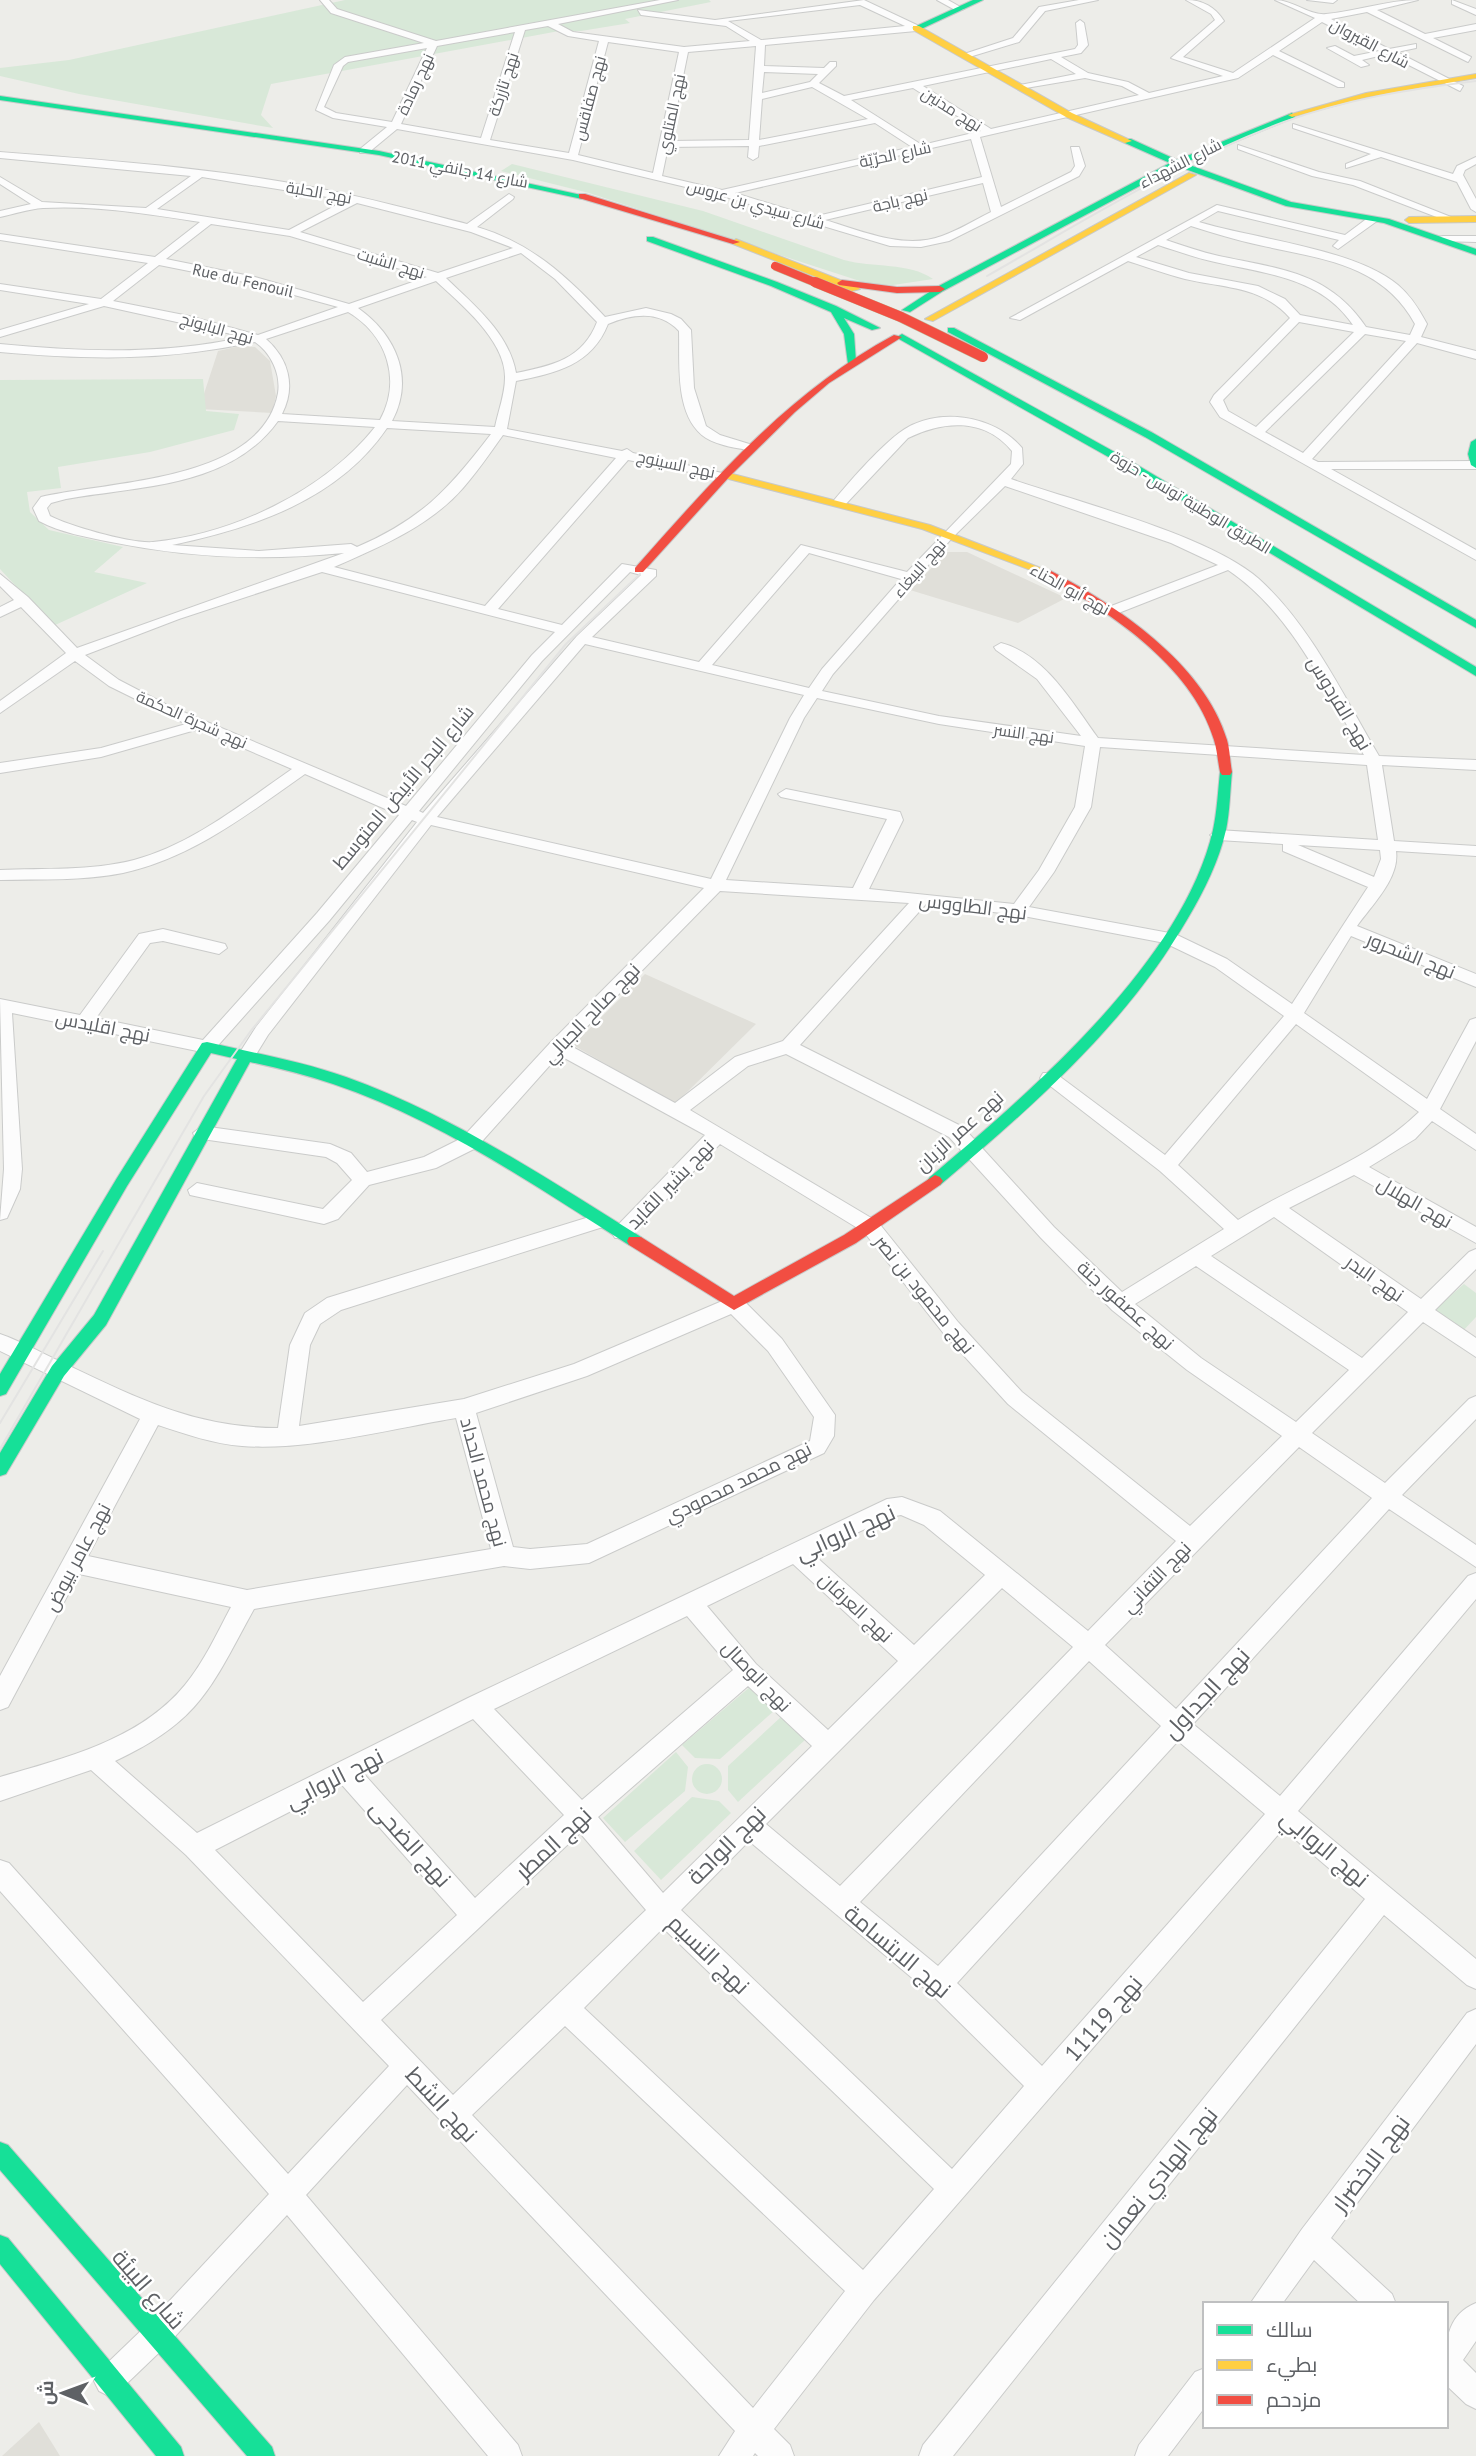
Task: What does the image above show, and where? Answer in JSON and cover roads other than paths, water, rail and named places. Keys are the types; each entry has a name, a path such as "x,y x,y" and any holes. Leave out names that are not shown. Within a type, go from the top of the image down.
{"main road":[{"path":"916,28 979,0"},
{"path":"916,28 1069,115 1179,164 1289,204 1380,220 1476,251"},
{"name":"شارع الشهداء","path":"905,310 940,289 1226,140 1281,118 1382,91 1476,76"},
{"path":"1468,87 1476,95"},
{"name":"شارع الشهداء","path":"931,320 1242,147 1296,126 1397,98 1468,87"},
{"name":"شارع 14 جانفي 2011","path":"0,98 365,151 478,172 641,211 746,246 905,310"},
{"name":"شارع 14 جانفي 2011","path":"5,110 137,125 348,158 459,183 514,199"},
{"path":"478,172 646,221 880,308 980,355 1476,640"},
{"path":"459,183 501,187 557,201 772,269"},
{"path":"1380,220 1476,219"},
{"path":"633,233 833,308 876,329 877,317 905,310"},
{"path":"842,283 883,289 940,289"},
{"path":"962,302 963,324 980,355 1476,657"},
{"path":"833,308 849,334 856,359"},
{"name":"الطريق الوطنية تونس - حزوة","path":"905,310 931,320 980,355 1149,435 1476,625"},
{"path":"899,337 929,331 931,320"},
{"name":"الطريق الوطنية تونس - حزوة","path":"876,329 899,337 1125,462 1476,672"},
{"name":"شارع البحر الأبيض المتوسط","path":"856,359 876,329"},
{"name":"شارع البحر الأبيض المتوسط","path":"639,570 753,447 856,359 899,337"},
{"path":"1476,442 1476,465"},
{"name":"نهج أبو الحناء","path":"725,475 838,503 947,535 1031,566 1111,611 1146,639 1177,672 1208,714 1223,751 1226,800 1219,835 1194,900 1169,938"},
{"name":"نهج عمر الزيان","path":"734,1304 871,1227 934,1182 1049,1078 1111,1012 1169,938"},
{"path":"0,1389 122,1181 207,1047"},
{"name":"نهج محمد محمودي","path":"207,1047 352,1086 469,1143 734,1304"},
{"path":"0,1469 58,1371 100,1320 246,1057"},
{"name":"شارع البيئة","path":"0,2153 263,2456"},
{"path":"0,2246 172,2456"}],"street":[{"path":"324,0 334,11 434,43 674,0"},
{"path":"596,0 610,11"},
{"path":"941,0 960,9"},
{"path":"1031,0 1048,7"},
{"path":"966,55 1016,40 1038,12 1048,7 1094,0"},
{"path":"1190,0 1214,12 1220,21 1176,58 1235,76"},
{"path":"1311,0 1333,0"},
{"path":"1359,0 1468,59"},
{"path":"1322,18 1414,0"},
{"path":"710,21 859,1 916,28"},
{"path":"1282,1 1288,15"},
{"name":"شارع القيروان","path":"1282,1 1322,18 1442,80 1468,87"},
{"path":"1455,2 1476,12"},
{"path":"622,9 733,26 761,44"},
{"name":"شارع الحرّيّة","path":"722,193 1235,76 1322,18"},
{"path":"550,23 571,34 684,50 916,28"},
{"path":"843,99 1082,49 1080,23"},
{"path":"1290,26 1292,38"},
{"path":"1423,37 1476,27"},
{"name":"نهج تازركة","path":"485,140 521,28"},
{"name":"نهج صفاقس","path":"573,157 604,39"},
{"name":"نهج رمادة","path":"396,125 434,43"},
{"name":"شارع سيدي بن عروس","path":"434,43 342,61 318,108 326,114 573,157 722,193 877,241 921,244 945,239 1075,174 1080,166 1075,149"},
{"path":"753,157 762,69 761,44"},
{"path":"1354,59 1413,46"},
{"path":"1332,48 1364,65"},
{"name":"نهج المتلوي","path":"657,177 684,50"},
{"path":"1273,51 1341,86"},
{"path":"1052,56 1085,75 1125,84 1150,97"},
{"path":"758,97 813,85 830,67 762,69"},
{"path":"1023,88 1085,75"},
{"name":"نهج مدنين","path":"914,84 991,133"},
{"path":"813,85 843,99 922,149"},
{"path":"664,144 755,145 876,120"},
{"path":"365,151 396,125"},
{"path":"1296,126 1377,155 1393,156 1460,180"},
{"path":"975,136 997,213"},
{"path":"1242,147 1317,174 1356,183 1451,219"},
{"name":"نهج الحلبة","path":"0,155 198,175 356,199 469,228 521,249 546,264 603,323"},
{"path":"1350,166 1377,155"},
{"path":"1476,160 1461,168 1460,180 1476,209"},
{"path":"148,211 198,175"},
{"name":"نهج باجة","path":"812,220 987,179"},
{"path":"0,180 40,205"},
{"path":"692,185 761,182"},
{"path":"291,233 356,199"},
{"path":"469,228 514,199"},
{"path":"0,214 40,205 94,205 148,211 207,222"},
{"path":"1016,318 1217,208 1348,239"},
{"path":"1326,255 1380,220"},
{"path":"0,334 103,303 207,222"},
{"name":"نهج الشبت","path":"207,222 291,233 438,277 484,320 508,362 511,378"},
{"path":"1191,223 1257,241 1326,255 1377,277 1408,300 1421,324 1414,339 1312,461"},
{"name":"Rue du Fenouil","path":"0,237 243,276 349,307 382,338 398,369 399,387 387,424"},
{"path":"1443,239 1476,239"},
{"path":"1158,241 1315,283 1344,303 1362,330"},
{"path":"0,348 110,356 197,351 259,338 521,249"},
{"path":"1128,258 1187,276 1254,288 1281,301 1296,318 1414,339 1476,355"},
{"name":"نهج البابونج","path":"0,287 187,318 259,338 278,360 283,374 285,390 277,417"},
{"path":"0,709 27,686 75,654 321,568 373,545 424,516 458,485 500,431 511,378 573,361 588,351 598,339 603,323 634,312 657,313 679,322 685,330 690,402 696,425 713,438 753,447"},
{"path":"1296,318 1217,398 1216,402 1224,414 1312,461 1476,556"},
{"path":"1258,432 1362,330"},
{"path":"277,417 243,449 206,469 175,477 61,496 41,504 41,514 54,524 148,546 205,555 268,556 373,545"},
{"name":"نهج السينوج","path":"277,417 500,431 627,453 725,475"},
{"name":"نهج الببغاء","path":"716,885 797,718 827,672 947,535 1003,481 1017,464 1018,451 1012,440 990,427 977,423 932,423 904,435 838,503"},
{"path":"148,546 242,524 313,493 335,477 387,424"},
{"path":"489,610 627,453"},
{"path":"1312,461 1476,465"},
{"name":"نهج الفردوس","path":"1003,481 1176,540 1228,565 1264,590 1282,611 1321,670 1374,760 1388,868 1347,928 1294,1015 1167,1166"},
{"path":"703,666 806,548 911,577"},
{"path":"268,556 276,582"},
{"path":"1111,611 1228,565"},
{"name":"شارع البحر الأبيض المتوسط","path":"207,1047 416,816 582,639 651,573 627,567 564,630 416,816 246,1057"},
{"path":"321,568 564,630"},
{"name":"نهج شجرة الحكمة","path":"0,578 75,654 114,683 199,724 416,816"},
{"path":"0,613 23,600"},
{"name":"نهج النسر","path":"582,639 919,717 1093,742 1476,765"},
{"path":"1001,647 1020,655 1038,670 1093,742 1083,807 1046,872 1018,910"},
{"path":"0,768 81,757 149,741 199,724"},
{"path":"0,876 111,870 140,864 178,849 304,768"},
{"path":"786,794 894,815 895,820 858,895"},
{"name":"نهج الطاووس","path":"416,816 716,885 922,898 1018,910 1169,938 1221,963 1349,1051 1429,1113 1476,1143"},
{"path":"1219,835 1386,848 1476,851"},
{"path":"1273,839 1378,885"},
{"path":"1436,849 1476,864"},
{"name":"نهج صالح الجبالي","path":"469,1143 557,1046 716,885"},
{"path":"676,1112 742,1060 771,1048 788,1047 922,898"},
{"name":"نهج الشحرور","path":"1347,928 1476,981"},
{"path":"84,1022 145,938 163,935 219,948"},
{"path":"0,1213 11,1189 13,1169 2,1005"},
{"name":"نهج اقليدس","path":"2,1005 207,1047"},
{"path":"1119,1304 1274,1206 1354,1167 1408,1134 1429,1113 1476,1024"},
{"name":"نهج محمود بن نصر","path":"557,1046 718,1134 871,1227 951,1328 1015,1398 1191,1541"},
{"name":"نهج عصفور جنة","path":"788,1047 939,1122 973,1146 1026,1210 1119,1304 1194,1364 1476,1557"},
{"path":"1049,1078 1167,1166 1236,1230"},
{"path":"202,1133 330,1152 344,1158 363,1180"},
{"name":"نهج بشير القايد","path":"622,1234 718,1134"},
{"path":"197,1190 324,1217 331,1214 363,1180 429,1163 469,1143"},
{"name":"نهج الهلال","path":"1354,1167 1476,1236"},
{"name":"نهج البدر","path":"1274,1206 1476,1349"},
{"path":"287,1437 300,1345 312,1319 334,1304 599,1221"},
{"path":"1195,1255 1364,1370"},
{"name":"نهج التفاني","path":"841,1903 1191,1541 1476,1257"},
{"path":"0,1342 153,1415 194,1428 241,1437 287,1437 464,1408 580,1370 734,1304"},
{"name":"نهج محمد محمودي","path":"74,1563 247,1600 504,1556 530,1559 589,1553 817,1447 823,1436 824,1415 775,1345 734,1304"},
{"name":"نهج الجداول","path":"939,1983 1387,1496 1476,1405"},
{"name":"نهج محمد الحداد","path":"464,1408 504,1556"},
{"name":"نهج عامر بيوض","path":"0,1699 153,1415"},
{"name":"نهج الروابي","path":"195,1847 476,1706 887,1508 902,1506 932,1518 1089,1646 1177,1725 1476,1976"},
{"name":"نهج العرفان","path":"797,1553 915,1661"},
{"name":"نهج الواحة","path":"452,2115 565,2008 1000,1575"},
{"name":"نهج 11119","path":"734,2456 864,2290 1282,1812 1476,1583"},
{"path":"0,1789 97,1760 153,1727 193,1694 247,1600"},
{"name":"نهج الوصال","path":"690,1603 748,1671 827,1745"},
{"name":"نهج المطر","path":"363,2020 581,1816 748,1671"},
{"name":"نهج النسيم","path":"476,1706 581,1816 662,1910 954,2190"},
{"name":"نهج الشط","path":"97,1760 195,1847 779,2456"},
{"name":"نهج الضحى","path":"346,1772 475,1916"},
{"name":"نهج الابتسامة","path":"747,1824 939,1983 1043,2086"},
{"path":"0,1872 288,2195 507,2456"},
{"name":"نهج الهادي نعمان","path":"934,2456 1382,1897"},
{"path":"565,2008 864,2290"},
{"name":"نهج الاخضرار","path":"1265,2302 1476,2022"},
{"path":"109,2381 158,2334 407,2066"},
{"path":"1312,2239 1380,2302"},
{"path":"1448,2359 1476,2317"},
{"path":"1448,2364 1476,2393"},
{"path":"1150,2456 1203,2385"}],"tram line":[{"path":"987,276 1169,173 1284,122 1379,96 1476,81"},
{"path":"0,1449 204,1096 250,1032 566,644 640,574"},
{"path":"0,1423 103,1251"}]}
